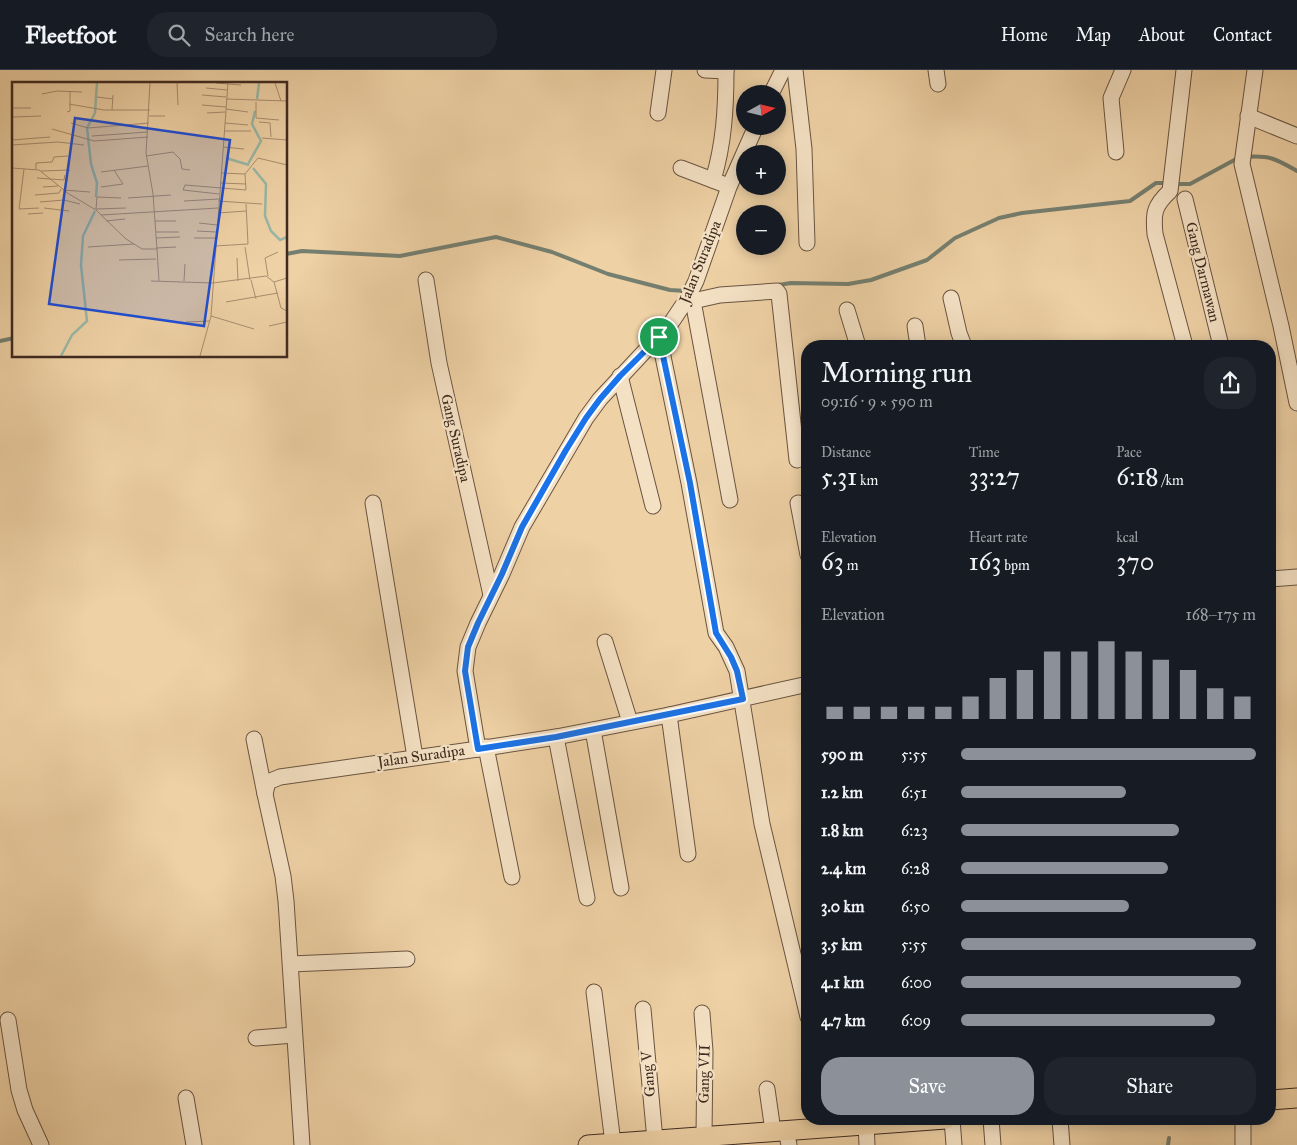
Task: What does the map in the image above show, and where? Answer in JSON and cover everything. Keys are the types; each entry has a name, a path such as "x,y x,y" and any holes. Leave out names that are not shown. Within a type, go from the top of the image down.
{"main road":[{"path":"1276,1100 1297,1098"},
{"path":"588,1145 704,1136 783,1135 812,1125"}],"street":[{"path":"658,113 664,70"},
{"path":"704,70 726,71 725,120 720,159 713,180"},
{"path":"776,85 783,70"},
{"path":"795,70 804,149 807,242"},
{"path":"1116,152 1111,98 1123,70"},
{"path":"1183,340 1155,234 1154,221 1158,202 1170,191 1184,70"},
{"path":"1254,70 1242,164 1281,326 1297,403"},
{"path":"1248,116 1297,136"},
{"name":"Jalan Suradipa","path":"265,794 268,782 275,778 482,748 466,682 465,661 468,647 522,527 566,450 600,399 659,337 689,302 729,187 752,135"},
{"path":"681,168 729,187"},
{"name":"Gang Darmawan","path":"1186,199 1220,340"},
{"name":"Gang Suradipa","path":"426,280 439,362 491,595"},
{"path":"730,500 689,302 720,295 777,291 797,460"},
{"path":"951,298 962,340"},
{"path":"847,310 856,340"},
{"path":"915,326 917,340"},
{"path":"659,337 716,633 731,657 737,671 762,824 801,988"},
{"path":"620,376 653,506"},
{"path":"798,502 801,518"},
{"path":"373,503 415,757"},
{"path":"1276,575 1297,577"},
{"path":"604,642 630,722"},
{"path":"512,876 482,748 593,730 801,686"},
{"path":"668,715 688,854"},
{"path":"593,730 621,888"},
{"path":"556,737 588,898"},
{"path":"254,739 283,876 291,964 302,1145"},
{"path":"291,964 407,959"},
{"path":"594,992 613,1143"},
{"name":"Gang V","path":"643,1009 655,1140"},
{"name":"Gang VII","path":"702,1013 705,1051 704,1136"},
{"path":"8,1020 19,1090 25,1110 41,1145"},
{"path":"256,1038 294,1035"},
{"path":"767,1089 783,1135"},
{"path":"186,1098 194,1145"},
{"path":"867,1145 874,1125"},
{"path":"952,1125 954,1145"},
{"path":"991,1125 993,1145"},
{"path":"1060,1125 1062,1145"},
{"path":"1242,1145 1243,1125"}],"waterway":[{"path":"1245,157 1272,159 1284,163 1297,171"},
{"path":"1175,184 1190,184 1238,158"},
{"path":"778,285 791,283 848,284 871,280 927,260 955,238 999,218 1022,213 1130,201 1156,183 1168,183"},
{"path":"288,254 302,251 400,256 496,237 552,252 608,274 670,290 686,291"},
{"path":"0,341 12,338"},
{"path":"1168,1145 1169,1138"}],"route":[{"path":"659,337 690,483 716,633 726,647 737,671 743,699 556,737 478,749 477,734 466,682 465,661 468,647 478,623 522,527 586,418 620,376 659,337"}]}
